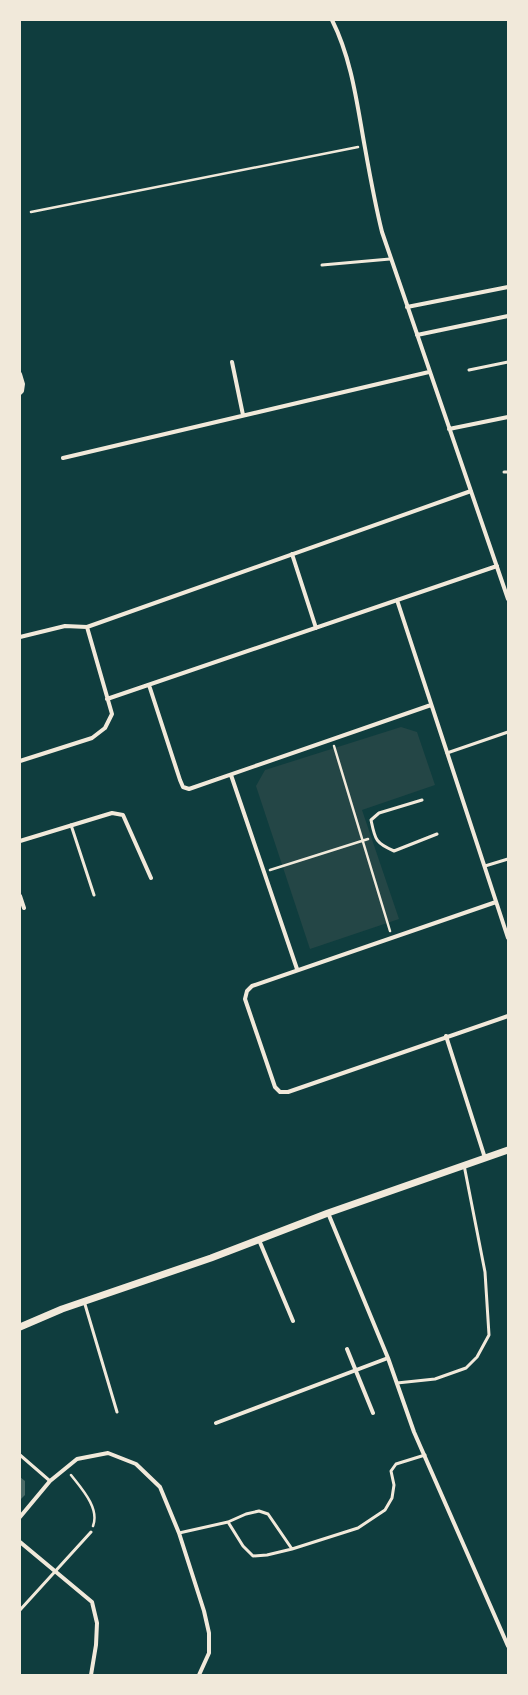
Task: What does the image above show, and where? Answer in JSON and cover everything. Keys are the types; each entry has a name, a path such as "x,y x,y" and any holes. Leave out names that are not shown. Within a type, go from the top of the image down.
{"street":[{"path":"332,20 339,35 354,83 374,201 390,259 508,599"},
{"path":"407,307 508,287"},
{"path":"417,335 508,316"},
{"path":"232,362 243,416"},
{"path":"63,458 429,372"},
{"path":"20,374 23,384 21,392"},
{"path":"449,429 508,417"},
{"path":"20,638 65,626 87,627 471,491"},
{"path":"292,554 316,628"},
{"path":"107,699 497,566"},
{"path":"397,600 508,938"},
{"path":"20,761 92,738 105,728 112,714 87,627"},
{"path":"149,685 183,787 189,789 431,705"},
{"path":"231,775 297,969"},
{"path":"20,841 112,813 123,815 150,878"},
{"path":"20,896 24,908"},
{"path":"496,902 297,969 252,986 247,991 245,999 275,1087 280,1092 288,1092 446,1036 508,1016"},
{"path":"446,1036 485,1158"},
{"path":"20,1327 84,1301 211,1258 328,1213 508,1150"},
{"path":"328,1213 388,1358 414,1432 508,1646"},
{"path":"259,1240 293,1321"},
{"path":"347,1349 373,1413"},
{"path":"216,1423 388,1358"},
{"path":"20,1517 50,1481 77,1459 108,1453 136,1464 160,1487 179,1534 204,1611 209,1633 209,1653 199,1675"},
{"path":"20,1542 92,1602 97,1622 91,1675"}],"lane":[{"path":"322,265 390,259"},
{"path":"469,370 508,362"},
{"path":"448,753 508,732"},
{"path":"422,800 379,813 371,820 374,836 381,846 394,851 437,834"},
{"path":"71,825 94,894"},
{"path":"484,866 508,859"},
{"path":"397,1383 435,1378 466,1368 477,1357 489,1335 485,1272 464,1165"},
{"path":"84,1301 117,1412"},
{"path":"20,1454 50,1481"},
{"path":"228,1522 243,1546 253,1556 267,1555 292,1549 358,1528 385,1510 392,1498 394,1485 391,1471 396,1464 425,1455"},
{"path":"179,1534 228,1522 246,1514 259,1511 268,1514 292,1549"},
{"path":"20,1610 91,1532"}],"path":[{"path":"31,212 364,146"},
{"path":"332,739 392,937"},
{"path":"264,872 374,836"},
{"path":"66,1468 91,1505 96,1519 91,1532"}],"shaded area":[{"path":"401,727 417,732 435,785 362,810 399,919 310,949 256,786 265,770"}],"building":[{"path":"20,1477 25,1481 25,1495 20,1500"}]}
